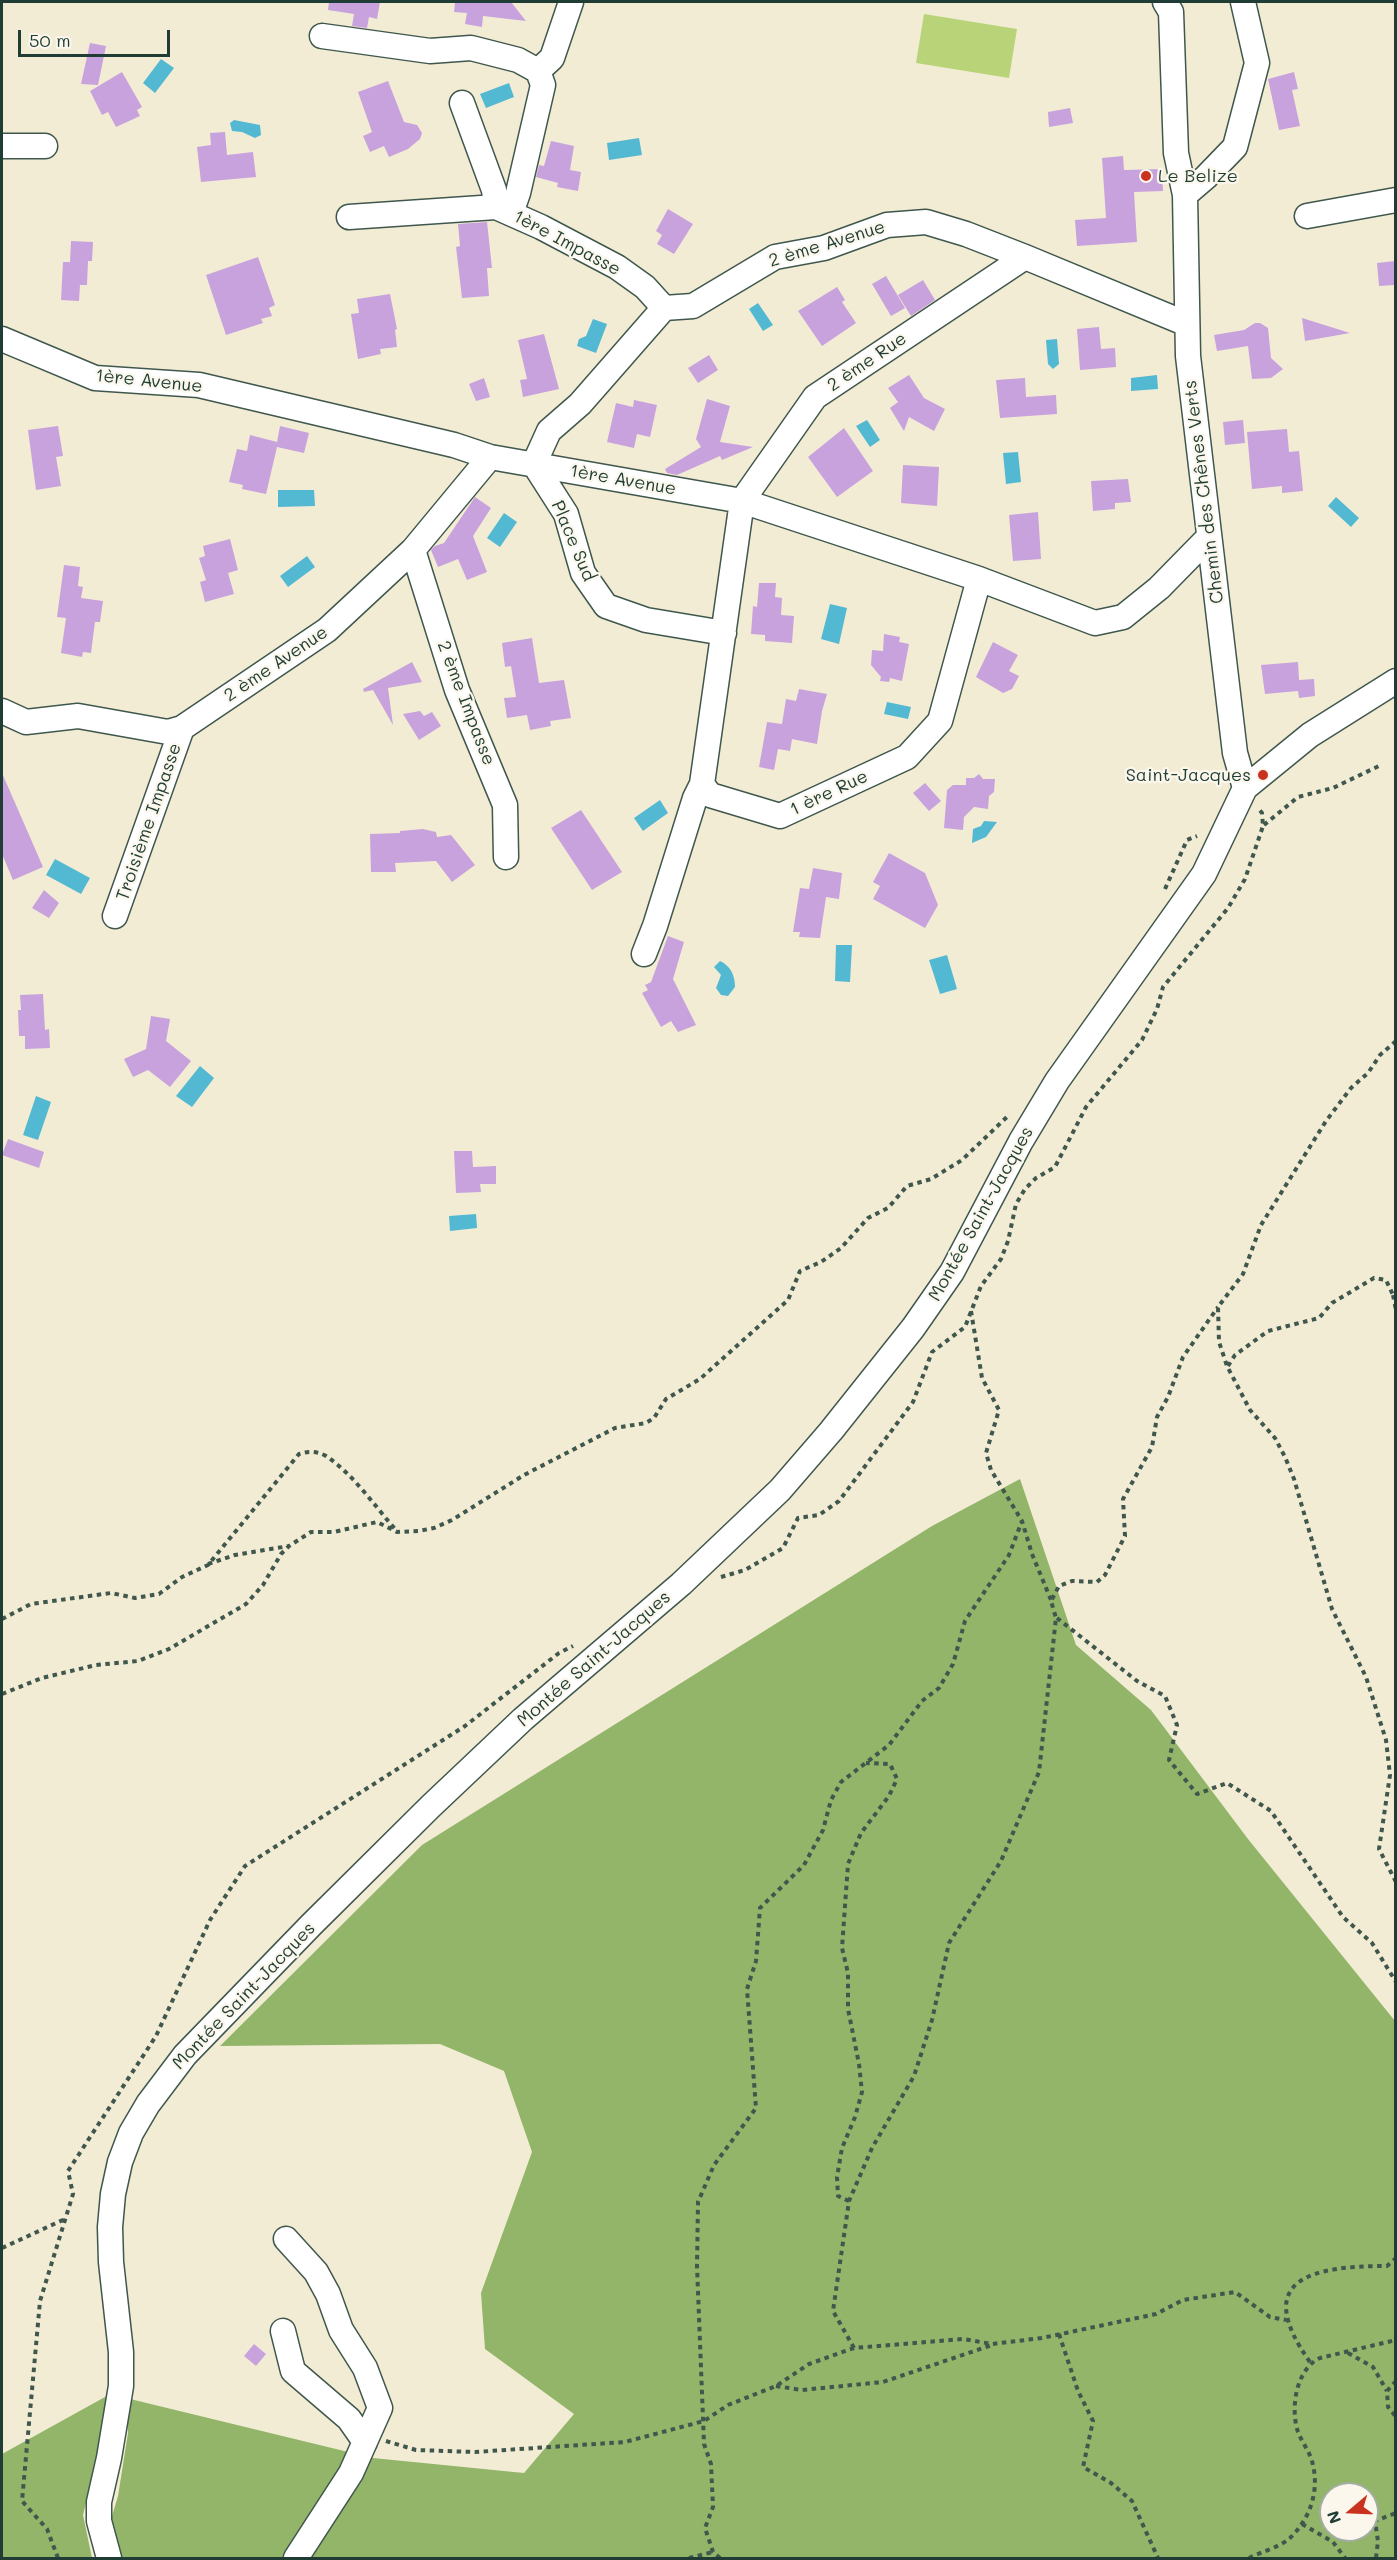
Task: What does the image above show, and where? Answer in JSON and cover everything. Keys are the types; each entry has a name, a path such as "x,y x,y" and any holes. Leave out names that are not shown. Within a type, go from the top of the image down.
{"street":[{"path":"538,71 552,58 571,2"},
{"name":"Chemin des Chênes Verts","path":"1166,2 1171,12 1176,153 1185,195 1188,356 1235,753 1245,788"},
{"path":"1185,195 1235,147 1257,63 1243,2"},
{"path":"322,36 430,51 471,48 518,60 538,71 543,86 518,193 504,210 494,190 462,103"},
{"path":"2,147 45,146"},
{"path":"1306,216 1395,200"},
{"name":"1ère Impasse","path":"349,217 504,210 617,267 645,287 664,308"},
{"name":"2 ème Avenue","path":"664,308 693,306 731,281 775,257 824,248 887,225 926,222 966,234 1025,257 1187,324"},
{"name":"2 ème Rue","path":"742,501 815,397 1025,257"},
{"path":"534,464 549,431 580,404 664,308"},
{"name":"1ère Avenue","path":"2,339 94,378 199,385 454,445 490,457 742,501 979,579 1095,624 1123,617 1159,588 1209,537"},
{"name":"2 ème Avenue","path":"182,728 327,630 413,550 490,457"},
{"name":"Place Sud","path":"534,464 566,514 583,573 606,606 646,620 724,633"},
{"path":"644,954 695,798 702,784 742,501"},
{"name":"2 ème Impasse","path":"413,550 458,690 505,805 506,857"},
{"name":"1 ère Rue","path":"702,784 710,795 780,816 907,757 940,721 979,579"},
{"path":"1245,788 1310,735 1391,689"},
{"path":"2,711 26,722 78,716 168,732 182,728"},
{"name":"Troisième Impasse","path":"115,916 182,728"},
{"name":"Montée Saint-Jacques","path":"109,2559 99,2521 99,2502 115,2428 121,2375 110,2227 113,2193 120,2162 132,2133 148,2104 185,2055 310,1925 523,1719 681,1584 780,1490 831,1431 913,1329 952,1272 1021,1141 1057,1081 1204,874 1245,788"},
{"path":"286,2239 316,2272 328,2294 340,2330 365,2368 380,2408 351,2473 296,2559"},
{"path":"283,2331 293,2371 349,2419 365,2442"}],"path":[{"path":"1263,826 1298,797 1334,788 1381,765"},
{"path":"1164,892 1187,840 1212,830 1224,832"},
{"path":"1052,1600 1059,1586 1072,1581 1096,1582 1105,1575 1125,1536 1123,1499 1152,1447 1157,1417 1168,1397 1183,1357 1243,1274 1261,1226 1326,1121 1351,1088 1368,1073 1380,1055 1395,1041"},
{"path":"2,1694 42,1678 96,1665 138,1661 169,1650 246,1604 263,1585 281,1554 311,1532 334,1532 377,1522 397,1532 418,1531 452,1520 524,1475 615,1428 646,1423 654,1418 666,1399 700,1379 788,1300 800,1271 821,1262 841,1248 868,1218 888,1208 907,1186 931,1179 962,1160 1002,1123 1015,1105"},
{"path":"1227,1366 1235,1355 1268,1331 1319,1318 1332,1303 1374,1278 1386,1280 1394,1294 1395,1310"},
{"path":"1218,1307 1219,1342 1227,1366 1250,1410 1275,1438 1285,1457 1294,1479 1332,1609 1366,1677 1386,1740 1390,1775 1379,1849 1395,1882"},
{"path":"854,2348 833,2311 849,2201 872,2148 914,2076 932,2020 949,1943 1001,1861 1039,1772 1056,1618 1052,1600 1032,1554 1022,1521 991,1470 986,1453 999,1410 982,1377 971,1310"},
{"path":"208,1564 299,1454 309,1451 325,1456 349,1477 397,1532"},
{"path":"720,2559 713,2552 705,2528 712,2507 711,2464 704,2444 697,2266 698,2202 714,2165 756,2108 747,1989 756,1961 760,1908 804,1866 823,1830 831,1800 841,1782 889,1745 922,1701 939,1688 953,1664 965,1621 1009,1555 1022,1521"},
{"path":"2,1619 32,1604 111,1593 135,1598 159,1594 182,1577 208,1564 289,1546"},
{"path":"1056,1618 1137,1680 1165,1696 1177,1725 1169,1760 1197,1794 1227,1783 1271,1810 1343,1917 1372,1943 1395,1982"},
{"path":"849,2201 838,2196 837,2177 842,2148 855,2117 862,2092 848,2009 848,1973 842,1948 848,1864 861,1833 889,1796 897,1779 890,1764 866,1763"},
{"path":"2,2248 65,2219"},
{"path":"1311,2362 1286,2320 1286,2302 1290,2291 1297,2283 1326,2272 1355,2266 1387,2266 1395,2258"},
{"path":"776,2386 802,2390 883,2382 993,2344 1059,2334 1156,2314 1183,2300 1235,2292 1270,2317 1286,2320"},
{"path":"1059,2334 1078,2391 1093,2421 1083,2467 1111,2483 1132,2501 1158,2559"},
{"path":"365,2442 387,2441 416,2450 475,2452 625,2442 704,2421 728,2405 776,2386 809,2364 854,2348 963,2339 993,2344"},
{"path":"1249,2559 1288,2540 1302,2524 1312,2507 1316,2482 1312,2460 1298,2431 1295,2409 1299,2384 1311,2362 1395,2340"},
{"path":"1347,2353 1372,2367 1387,2391 1388,2407 1395,2417"},
{"path":"1387,2391 1395,2381"},
{"path":"1376,2559 1378,2541 1375,2521 1395,2513"},
{"path":"1302,2524 1333,2542 1345,2559"},
{"path":"689,2559 713,2552"}],"green space":[{"path":"924,14 1017,29 1009,78 916,63"},
{"path":"1020,1479 1076,1645 1151,1710 1248,1839 1395,2021 1395,2558 120,2558 109,2526 118,2496 128,2433 126,2398 373,2458 524,2473 574,2414 485,2349 481,2293 532,2152 504,2071 440,2044 220,2046 422,1845 932,1526"},
{"path":"114,2392 83,2515 92,2558 2,2558 2,2454"}],"water":[{"path":"161,59 174,68 155,93 143,83"},
{"path":"509,83 514,97 486,108 480,94"},
{"path":"234,120 260,125 261,135 255,138 242,132 232,131 230,123"},
{"path":"639,138 642,155 609,160 607,143"},
{"path":"758,303 773,325 763,331 749,309"},
{"path":"593,319 607,324 596,353 577,346 579,339 586,336"},
{"path":"1057,339 1059,364 1053,369 1048,364 1046,340"},
{"path":"1157,375 1158,389 1131,391 1131,378"},
{"path":"867,420 880,440 870,447 856,426"},
{"path":"1018,452 1021,482 1006,484 1003,453"},
{"path":"278,490 314,490 315,506 278,507"},
{"path":"1336,497 1359,518 1351,527 1328,506"},
{"path":"504,513 517,522 500,547 487,538"},
{"path":"307,556 315,567 288,587 280,576"},
{"path":"830,604 847,608 839,644 821,639"},
{"path":"887,702 911,707 908,719 884,714"},
{"path":"660,800 668,813 643,831 634,818"},
{"path":"984,821 997,822 986,837 972,843 973,829 981,826"},
{"path":"55,859 90,878 81,894 46,875"},
{"path":"836,945 852,945 850,982 835,981"},
{"path":"947,955 957,989 940,994 929,960"},
{"path":"720,961 730,969 734,979 735,987 728,996 721,995 716,988 721,975 714,967"},
{"path":"200,1066 214,1078 192,1107 176,1096"},
{"path":"36,1096 51,1102 38,1140 23,1135"},
{"path":"476,1214 477,1228 450,1231 449,1216"}],"building":[{"path":"329,2 380,2 377,19 369,17 367,28 352,26 354,14 328,10"},
{"path":"455,2 511,2 526,21 483,16 482,27 465,24 467,13 454,12"},
{"path":"90,43 106,46 98,85 81,84"},
{"path":"122,72 142,107 137,110 140,116 116,127 108,112 102,115 90,91"},
{"path":"1294,72 1298,89 1292,90 1300,126 1279,130 1268,79"},
{"path":"388,81 404,122 417,125 422,133 420,139 408,149 389,157 384,146 370,152 363,136 372,132 358,92"},
{"path":"1070,108 1073,123 1049,127 1048,112"},
{"path":"225,132 227,155 253,152 256,177 201,182 197,147 211,145 210,133"},
{"path":"551,141 574,146 570,170 581,172 578,191 557,187 558,183 536,177 539,165 544,166"},
{"path":"1123,156 1124,170 1162,169 1163,191 1134,192 1137,242 1077,246 1075,220 1106,218 1102,158"},
{"path":"668,209 693,224 674,254 657,244 662,235 656,231"},
{"path":"487,222 492,268 487,268 489,296 462,298 456,247 460,246 458,224"},
{"path":"71,241 93,242 92,261 88,261 87,285 80,285 79,301 61,300 63,262 70,262"},
{"path":"258,257 275,305 269,308 272,316 261,319 263,323 226,335 206,275"},
{"path":"1395,261 1395,285 1379,286 1377,263"},
{"path":"886,276 905,308 891,316 872,284"},
{"path":"923,280 935,300 911,316 898,295"},
{"path":"837,287 845,300 842,302 856,323 822,346 798,311"},
{"path":"390,294 397,329 395,330 397,347 380,349 381,354 358,359 351,314 359,313 357,299"},
{"path":"1302,318 1350,333 1305,341"},
{"path":"1255,323 1268,328 1271,358 1283,369 1271,378 1252,379 1248,346 1217,351 1214,335 1244,330"},
{"path":"1099,327 1101,349 1115,348 1116,367 1080,370 1077,329"},
{"path":"544,334 559,389 523,397 520,380 527,379 518,340"},
{"path":"709,355 718,370 698,383 688,368"},
{"path":"909,375 924,398 945,409 934,431 909,417 904,431 890,408 898,402 888,388"},
{"path":"484,378 490,397 476,401 469,384"},
{"path":"1025,378 1026,397 1056,395 1057,414 1000,418 996,380"},
{"path":"707,399 730,406 720,442 753,447 722,460 720,456 677,475 667,473 665,469 701,447 696,439"},
{"path":"634,400 657,405 650,437 637,434 634,448 607,442 616,403 633,407"},
{"path":"1243,420 1245,443 1225,445 1223,422"},
{"path":"58,426 63,456 56,457 61,486 36,490 28,430"},
{"path":"280,426 309,433 304,453 277,447 266,494 242,489 243,485 229,482 237,449 247,451 250,435 277,442"},
{"path":"844,428 873,471 837,497 808,457"},
{"path":"1287,429 1289,452 1299,451 1303,491 1282,493 1282,486 1252,489 1247,432"},
{"path":"903,465 939,467 937,506 901,503"},
{"path":"1128,479 1131,502 1115,503 1115,509 1093,511 1091,481"},
{"path":"475,497 491,508 473,536 487,572 467,580 458,559 438,567 431,550 444,543"},
{"path":"1038,512 1041,559 1013,561 1009,515"},
{"path":"230,539 238,570 228,573 234,594 205,602 200,582 206,580 199,558 205,556 203,546"},
{"path":"64,565 80,567 78,586 83,587 81,598 103,601 100,622 95,622 91,653 83,652 82,657 61,653 66,618 57,617"},
{"path":"759,583 776,583 775,597 782,598 781,615 794,616 792,643 765,641 765,635 751,634 753,606 757,607"},
{"path":"884,634 900,637 899,642 909,644 902,681 890,678 889,682 880,681 881,677 871,665 872,650 883,651"},
{"path":"532,638 539,683 564,680 571,718 550,721 551,726 530,730 527,715 507,718 504,698 516,697 511,666 505,667 502,643"},
{"path":"993,642 1018,655 1009,671 1019,676 1012,689 1003,693 976,677"},
{"path":"412,662 422,682 388,688 393,725 373,690 364,692 363,689"},
{"path":"1298,662 1299,680 1314,679 1315,696 1299,698 1298,691 1265,694 1261,665"},
{"path":"799,689 827,694 817,744 792,739 790,751 778,749 774,770 759,767 767,722 782,724 786,699 796,701"},
{"path":"420,711 424,716 432,712 441,726 419,740 403,714"},
{"path":"2,773 43,867 13,880 2,854"},
{"path":"979,774 983,779 995,779 994,792 989,796 988,809 974,807 964,817 963,830 944,828 947,790 953,785 966,785 966,778 974,778"},
{"path":"925,783 941,801 929,811 913,793"},
{"path":"581,810 622,872 592,890 551,828"},
{"path":"423,829 436,832 437,837 451,835 475,865 452,882 436,861 395,863 396,872 371,872 370,834 400,833 400,831"},
{"path":"889,853 925,873 938,905 925,928 873,899 880,886 873,882"},
{"path":"813,868 842,873 839,899 826,897 820,938 799,937 800,932 793,932 800,888 809,889"},
{"path":"44,890 59,903 49,918 32,908"},
{"path":"668,936 684,942 673,979 696,1025 678,1032 671,1021 661,1027 642,993 648,990 645,985 651,982"},
{"path":"43,994 45,1030 49,1029 50,1048 25,1049 25,1036 19,1036 20,995"},
{"path":"151,1016 170,1019 166,1041 191,1061 170,1087 148,1070 133,1077 124,1059 146,1049"},
{"path":"8,1139 44,1152 39,1168 2,1155"},
{"path":"454,1151 472,1151 473,1167 496,1166 496,1184 480,1184 481,1192 456,1193"},
{"path":"254,2344 266,2354 256,2366 244,2356"}],"place":[{"name":"Le Belize","path":"1146,176"},
{"name":"Saint-Jacques","path":"1263,775"}]}
